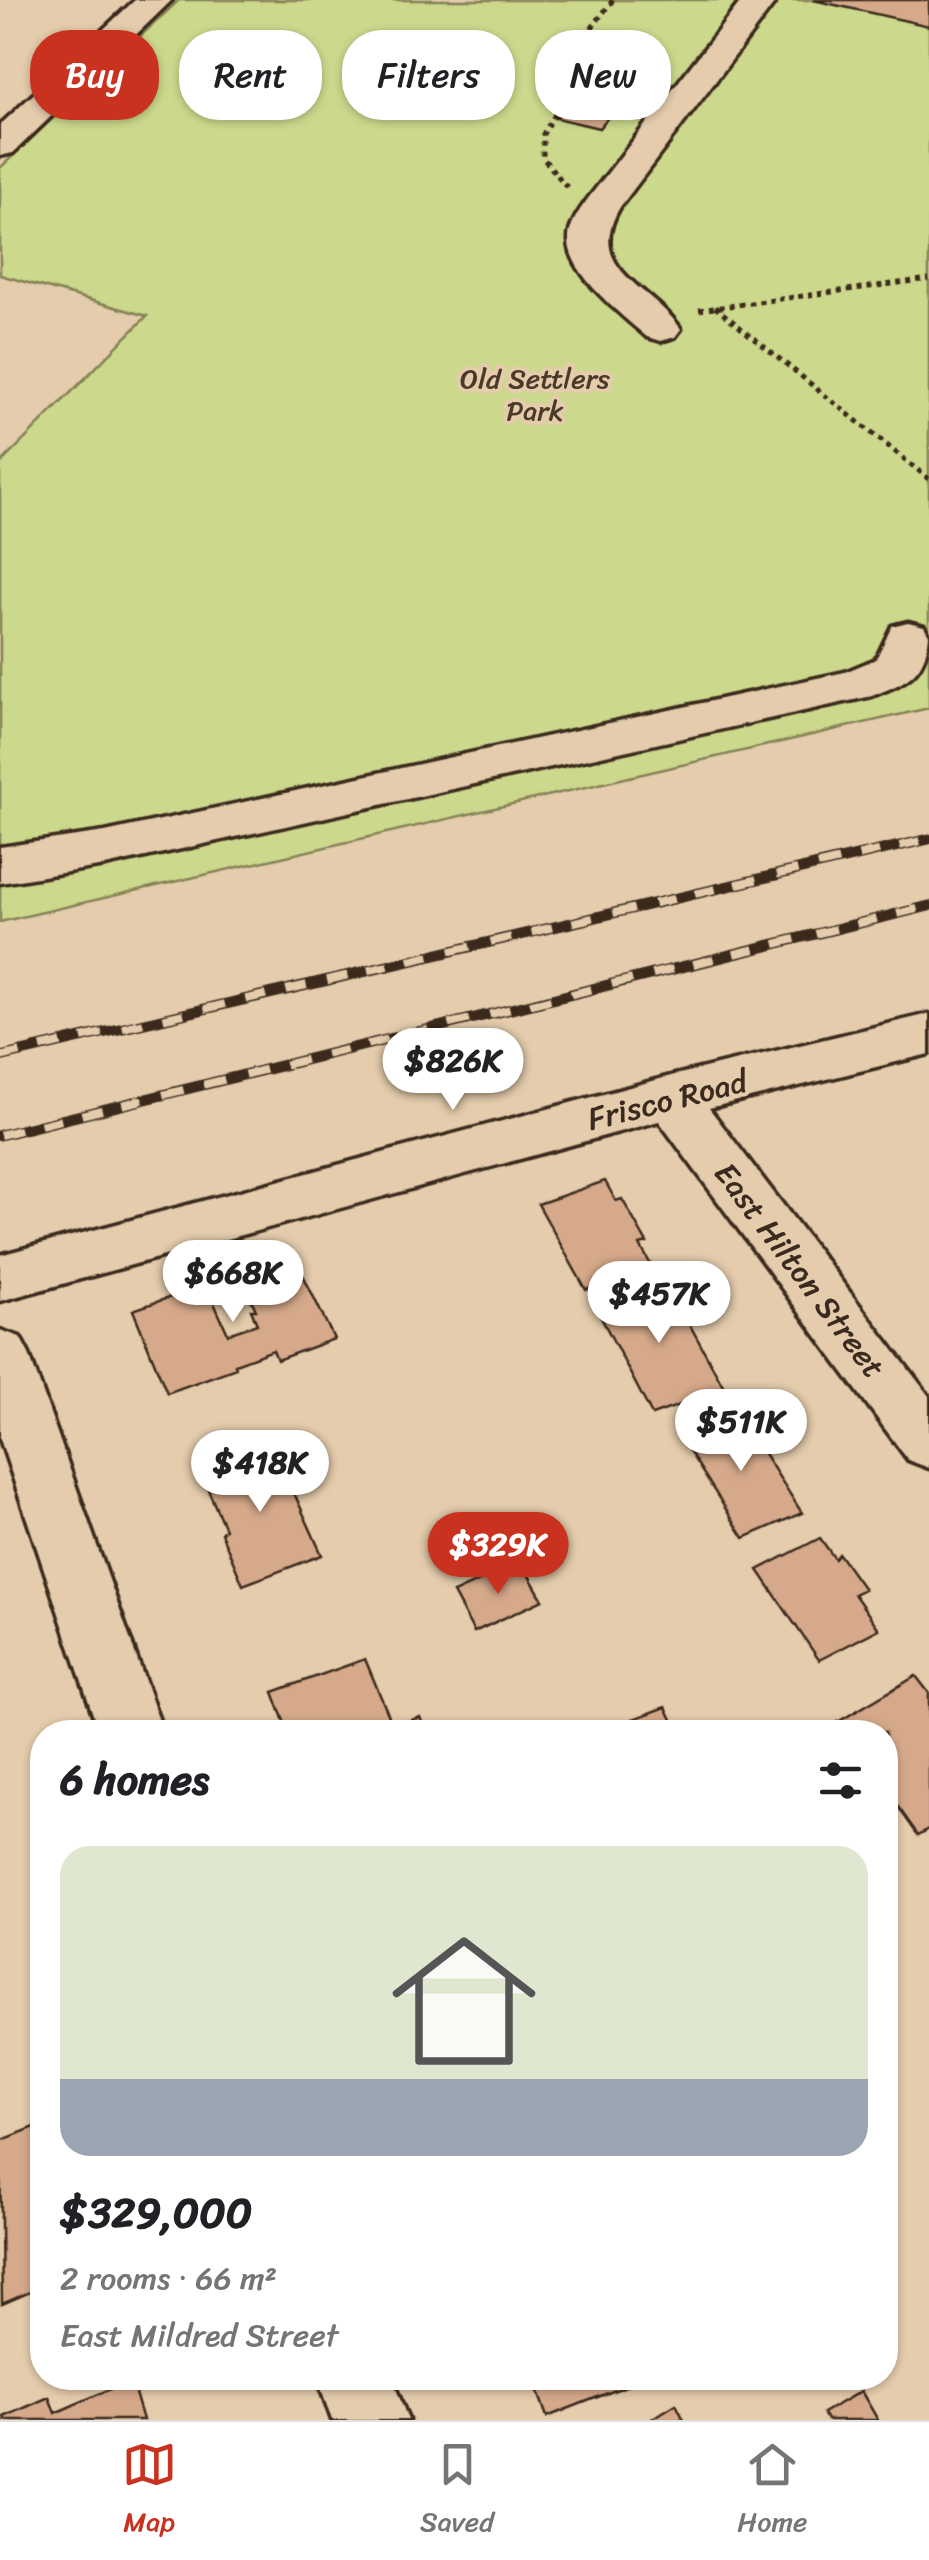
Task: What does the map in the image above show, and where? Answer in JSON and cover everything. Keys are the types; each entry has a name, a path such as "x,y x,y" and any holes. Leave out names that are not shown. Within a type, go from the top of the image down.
{"street":[{"path":"672,321 619,290 597,264 588,243 604,204 760,0"},
{"path":"0,144 137,5"},
{"path":"0,865 106,849 856,685 895,669 908,637"},
{"name":"Frisco Road","path":"0,1278 671,1097 929,1034"},
{"name":"East Hilton Street","path":"671,1097 929,1442"},
{"path":"0,1354 127,1720"},
{"path":"359,2390 370,2420"}],"path":[{"path":"604,204 570,189 547,172 542,156 544,127 576,81 584,39 613,0"},
{"path":"672,321 714,306 929,278"},
{"path":"714,306 929,479"}],"green space":[{"name":"Old Settlers Park","path":"179,0 929,0 929,708 0,922 0,464 147,316 0,275 0,168 51,120 159,120 159,30 147,30"}],"building":[{"path":"813,0 929,0 929,26"},
{"path":"565,120 606,120 599,128"},
{"path":"605,1181 616,1201 622,1199 647,1243 640,1245 652,1267 586,1290 538,1204"},
{"path":"292,1252 334,1339 277,1360 273,1350 167,1393 133,1310 206,1285 228,1334 257,1324 251,1310 256,1310 238,1271"},
{"path":"664,1278 725,1389 652,1415 593,1302"},
{"path":"737,1411 802,1513 744,1538 679,1435"},
{"path":"272,1444 322,1555 243,1585 200,1471"},
{"path":"470,1525 484,1555 442,1571 428,1541"},
{"path":"820,1538 835,1559 839,1554 864,1589 854,1594 879,1629 819,1660 758,1570"},
{"path":"521,1562 543,1600 474,1632 453,1593"},
{"path":"365,1659 390,1720 284,1720 273,1692"},
{"path":"916,1676 929,1693 929,1829 918,1835 898,1807 898,1720 841,1720"},
{"path":"666,1707 672,1720 630,1720"},
{"path":"30,2129 30,2292 2,2304 0,2141"},
{"path":"108,2390 134,2390 143,2420 4,2417 49,2397 55,2413"},
{"path":"537,2390 616,2390 547,2417"},
{"path":"861,2391 878,2420 827,2420 823,2413"},
{"path":"676,2404 684,2420 650,2420"}],"railway":[{"path":"0,1057 929,839"},
{"path":"0,1135 929,906"}]}
